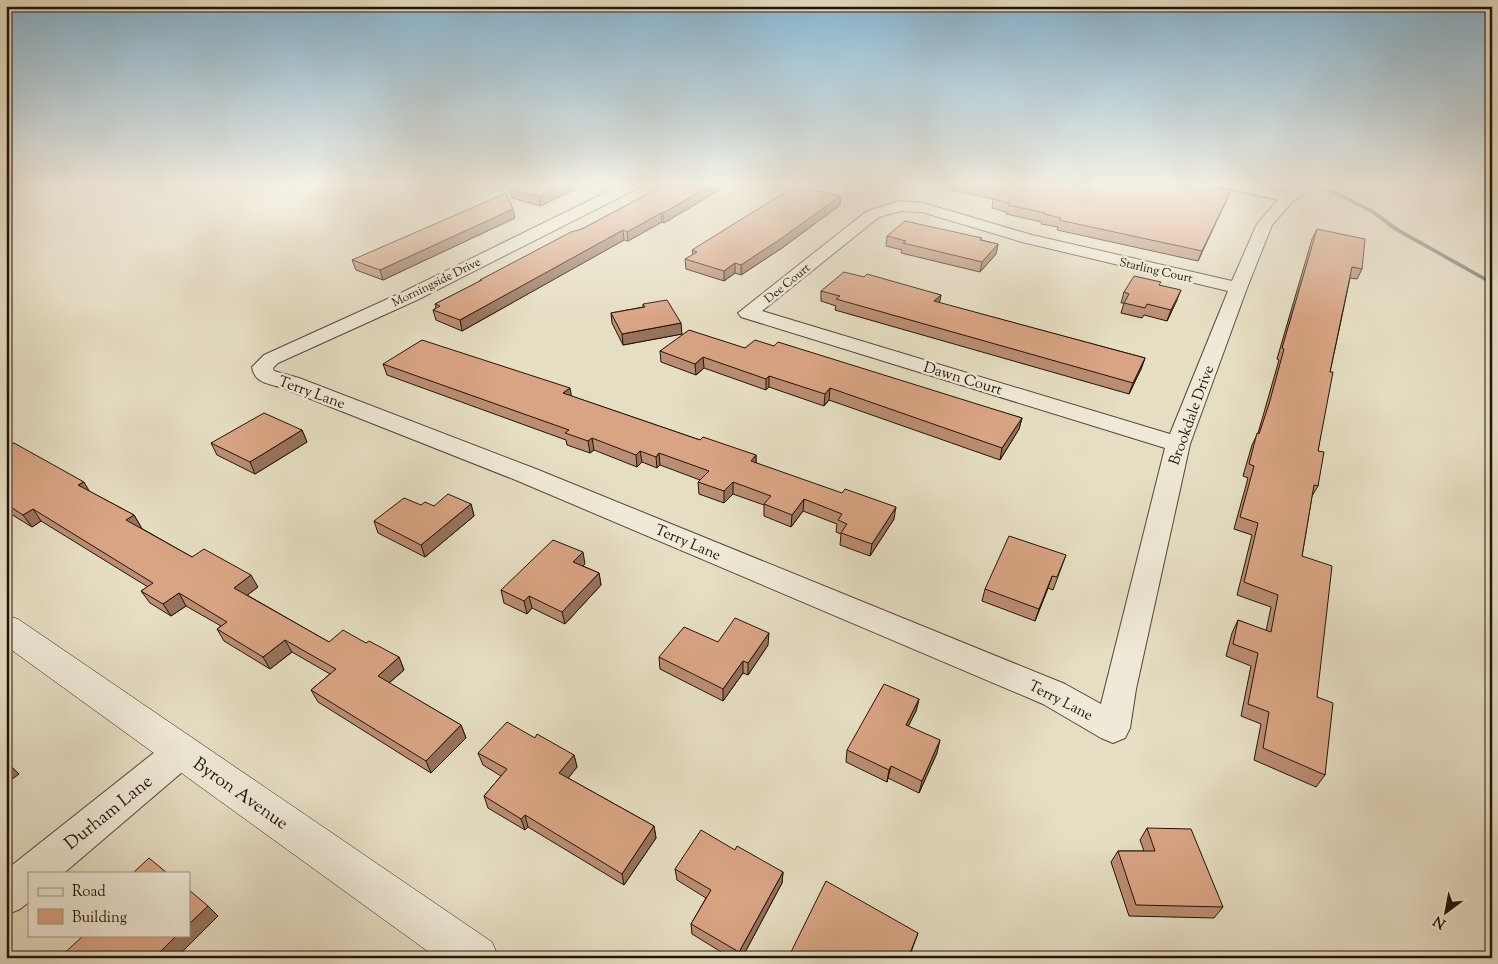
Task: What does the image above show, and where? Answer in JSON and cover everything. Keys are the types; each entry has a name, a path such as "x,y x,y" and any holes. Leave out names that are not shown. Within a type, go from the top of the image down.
{"street":[{"name":"Morningside Drive","path":"262,367 270,359 410,296 546,228"},
{"name":"Dee Court","path":"748,313 855,228"},
{"name":"Starling Court","path":"989,228 1036,242 1238,288"},
{"name":"Brookdale Drive","path":"1113,728 1120,689 1178,444 1238,288 1263,228"},
{"name":"Dawn Court","path":"748,313 1178,444"},
{"name":"Terry Lane","path":"262,367 264,374 273,378 291,383 527,475 1054,694 1113,728"},
{"name":"Byron Avenue","path":"6,628 476,958"},
{"name":"Durham Lane","path":"35,872 182,751"},
{"path":"6,895 28,878"}],"building":[{"path":"426,228 472,228 380,270 352,260"},
{"path":"634,228 627,232 623,230 460,320 433,310 440,306 435,304 571,232 582,229"},
{"path":"727,228 796,228 741,265 735,263 724,271 685,259 697,252 692,250"},
{"path":"897,228 937,228 982,238 980,240 998,244 982,262 903,243 906,241 887,236"},
{"path":"1096,228 1213,228 1202,251"},
{"path":"1317,229 1365,239 1362,269 1352,267 1330,372 1333,372 1318,451 1324,452 1318,486 1314,485 1302,556 1332,566 1317,697 1333,703 1325,775 1263,748 1269,712 1248,704 1258,653 1233,644 1238,620 1271,632 1278,595 1244,582 1258,523 1240,517 1254,466 1249,464 1257,433 1259,434 1269,404 1284,349 1282,348"},
{"path":"844,272 864,277 867,274 941,295 934,301 1145,358 1133,383 836,299 840,296 821,291"},
{"path":"1134,276 1161,282 1159,285 1181,290 1171,310 1147,304 1145,308 1124,303 1129,294 1124,292"},
{"path":"667,300 681,323 622,334 611,313 645,307 643,304"},
{"path":"689,330 745,348 755,340 774,346 778,342 1022,418 1002,448 830,388 825,394 769,376 766,379 703,357 695,364 660,351"},
{"path":"422,340 570,388 563,393 700,440 703,437 756,455 751,461 842,493 845,489 896,507 872,544 841,533 847,524 838,520 842,514 804,499 792,515 764,504 771,496 733,482 724,491 698,482 709,471 659,453 656,457 640,451 636,455 592,438 588,441 565,433 569,430 383,364"},
{"path":"264,413 302,430 250,462 211,443"},
{"path":"6,442 14,443 84,482 78,485 134,515 126,520 192,557 204,549 251,575 234,588 329,642 343,630 366,643 369,641 399,657 378,676 461,725 426,761 311,690 336,669 285,640 263,657 217,629 227,622 179,593 163,604 141,591 153,583 33,509 23,515 6,504"},
{"path":"448,494 471,504 421,545 374,521 404,498 421,505 425,502 434,506"},
{"path":"1009,536 1066,555 1057,577 1052,576 1039,609 985,589"},
{"path":"553,540 583,552 573,562 599,573 562,612 529,596 524,601 501,590"},
{"path":"735,618 769,633 748,663 743,661 723,689 659,657 684,627 718,642"},
{"path":"884,684 919,699 906,725 940,740 922,781 891,766 889,770 847,750"},
{"path":"507,722 535,738 537,734 574,755 559,773 654,826 622,874 525,815 521,819 484,796 507,769 478,753"},
{"path":"1147,828 1191,829 1223,907 1136,905 1118,851 1155,851"},
{"path":"701,830 735,850 737,846 783,872 739,952 691,924 711,890 675,869"},
{"path":"149,858 166,872 134,872"},
{"path":"826,881 918,933 908,958 788,958"},
{"path":"190,891 208,906 190,923"},
{"path":"83,936 176,936 154,958 59,958"}],"waterway":[{"path":"1395,228 1492,283"}]}
